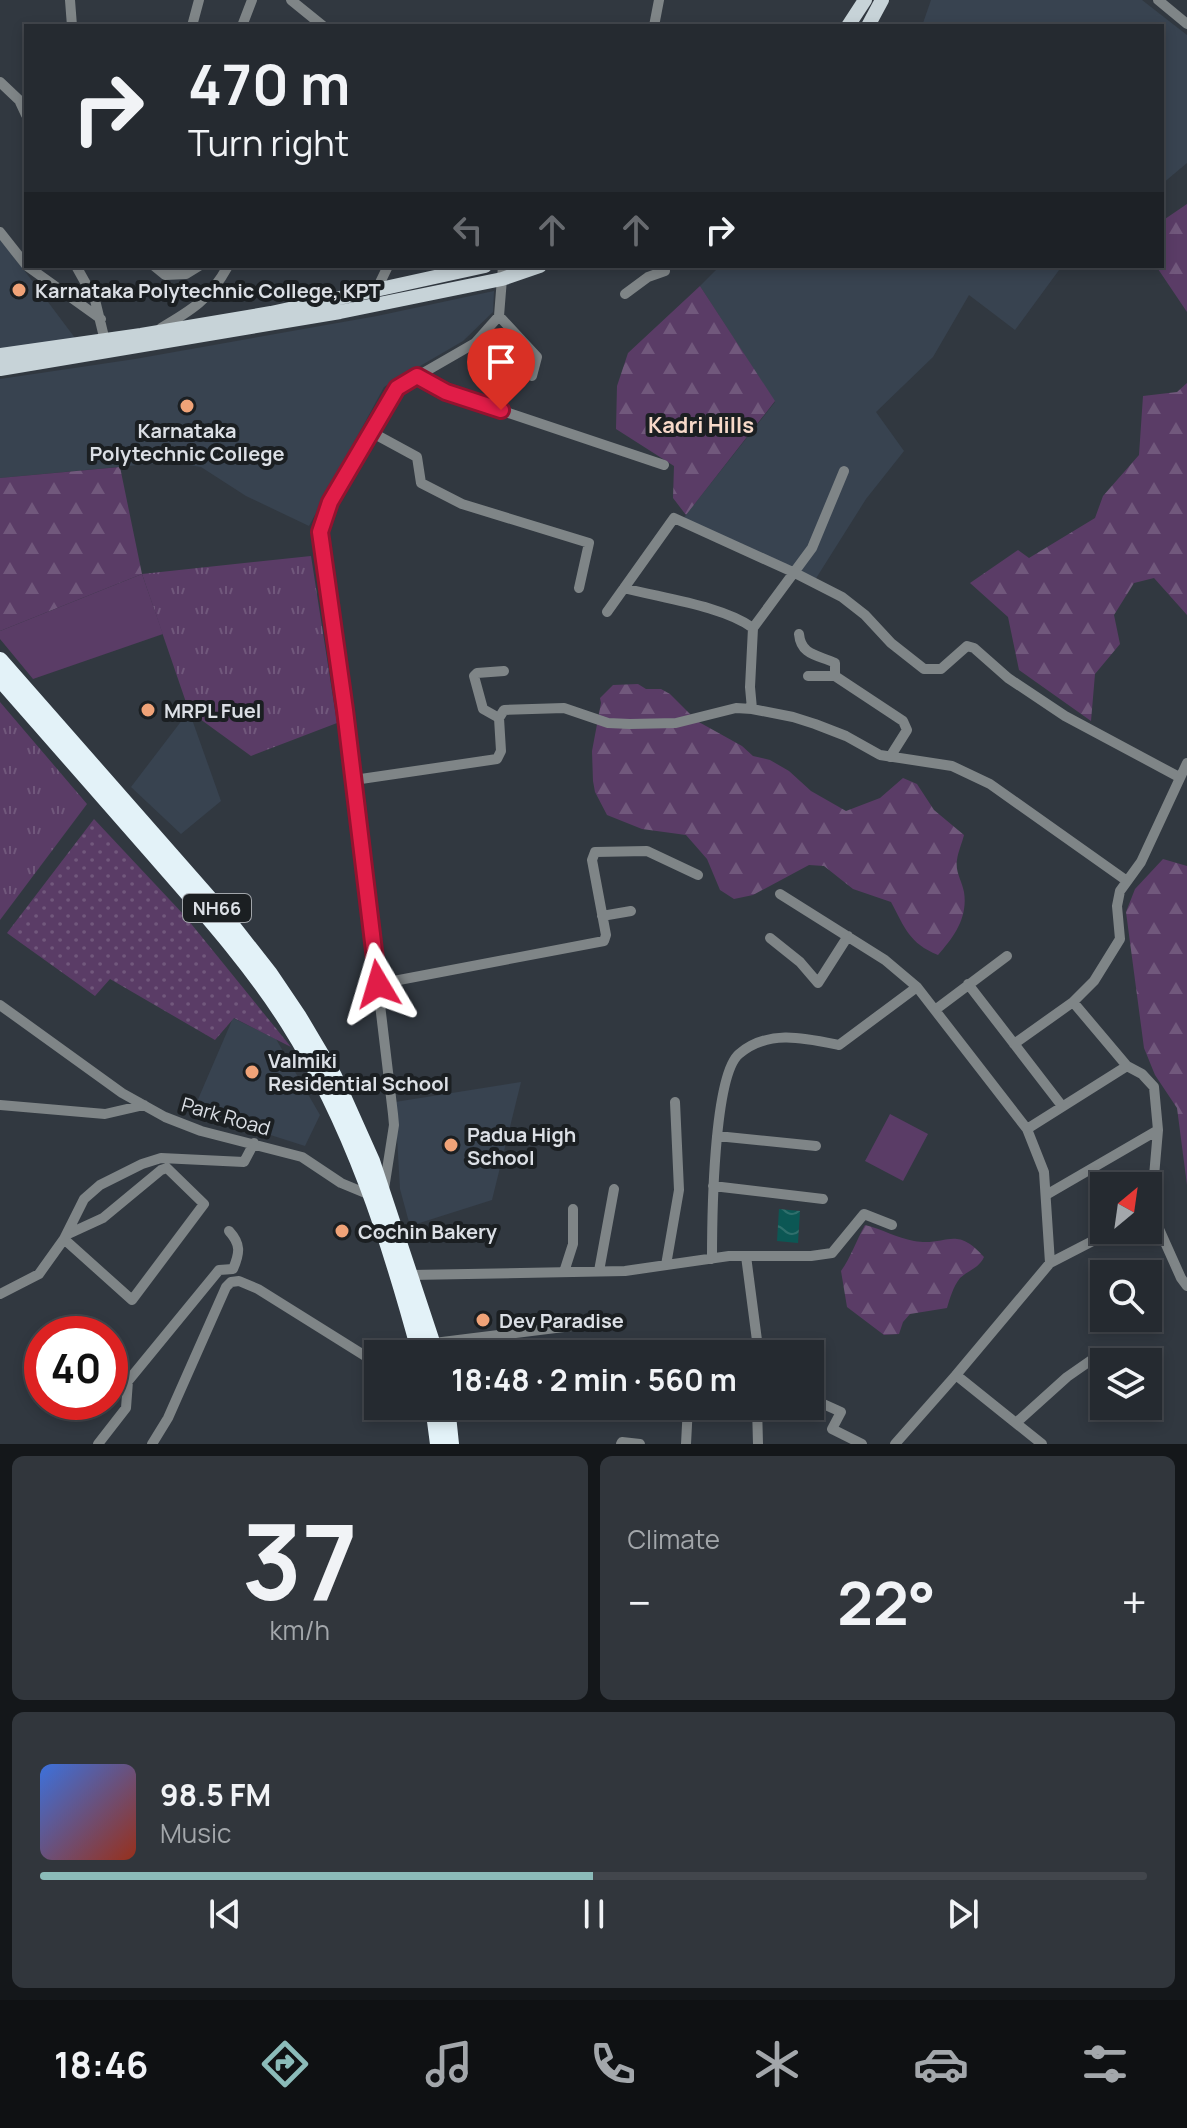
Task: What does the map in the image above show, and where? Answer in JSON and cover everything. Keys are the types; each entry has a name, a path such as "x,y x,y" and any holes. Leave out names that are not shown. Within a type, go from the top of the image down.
{"highway":[{"name":"NH66","path":"0,660 223,914 270,974 334,1076 411,1275 427,1340"},
{"name":"NH66","path":"0,679 215,925 288,1024 377,1192 391,1248 426,1340"},
{"path":"435,1420 438,1444"},
{"path":"448,1420 451,1444"}],"main road":[{"path":"849,24 865,0"},
{"path":"869,24 882,0"},
{"path":"0,369 476,268"},
{"path":"0,355 340,312 527,268"}],"street":[{"path":"70,0 72,24"},
{"path":"193,24 199,0"},
{"path":"243,24 252,0"},
{"path":"291,0 321,24"},
{"path":"654,24 659,0"},
{"path":"1158,0 1187,24"},
{"path":"0,82 24,108"},
{"path":"0,232 24,262"},
{"path":"30,268 101,319"},
{"path":"77,268 95,300 105,341"},
{"path":"156,268 165,275 186,274 196,268"},
{"path":"145,338 198,307 215,290 227,268"},
{"path":"376,291 387,268"},
{"path":"625,294 648,277 665,271 663,268"},
{"path":"377,1192 394,1125 354,780 320,532 330,502 397,388 475,343 499,316 502,272"},
{"path":"499,316 537,357 532,376"},
{"path":"417,376 446,392 664,465"},
{"path":"371,432 417,457 421,483 462,504 589,543 579,588"},
{"path":"752,709 753,628 812,548 844,471"},
{"path":"607,612 674,518 842,597 924,669 941,669 967,646 974,648 1008,678 1065,716 1179,777"},
{"path":"624,588 725,614 753,628"},
{"path":"799,634 806,651 835,663 835,676"},
{"path":"499,718 483,709 474,676 477,673 504,671"},
{"path":"808,676 835,676 907,725 890,757"},
{"path":"354,780 497,759 501,751 499,718 504,710 564,708 608,723 676,723 736,708 752,709 815,724 846,736 880,755 952,766 969,773 990,784 1127,881"},
{"path":"1014,1044 1073,1002 1094,981 1120,939 1117,906 1120,891 1141,862 1187,763"},
{"path":"378,984 604,941 606,935 592,860 595,852 647,851 698,875"},
{"path":"780,894 885,960 917,987 1027,1129 1044,1172 1050,1263"},
{"path":"602,916 631,911"},
{"path":"770,938 800,962 818,983 848,936"},
{"path":"935,1010 1007,956"},
{"path":"968,984 1062,1106"},
{"path":"712,1259 717,1136 728,1068 738,1055 760,1041 783,1037 839,1045 917,987"},
{"path":"1073,1002 1127,1066 1142,1074 1154,1087 1158,1130 1153,1172"},
{"name":"Park Road","path":"0,1005 122,1093 165,1117 201,1131 302,1157 341,1183 377,1192"},
{"path":"1027,1129 1127,1066"},
{"path":"666,1265 679,1190 675,1102"},
{"path":"0,1105 105,1114 144,1105"},
{"path":"1046,1195 1158,1130"},
{"path":"717,1136 816,1146"},
{"path":"0,1294 39,1274 65,1237 84,1199 100,1185 142,1164 175,1157 244,1162 254,1143"},
{"path":"167,1168 204,1204 132,1300 73,1250 65,1237 103,1218 167,1168"},
{"path":"713,1186 823,1199"},
{"path":"599,1271 614,1189"},
{"path":"564,1272 573,1244 573,1209"},
{"path":"411,1275 625,1271 746,1256 811,1256 832,1253 864,1214 892,1225"},
{"path":"98,1444 126,1408 128,1381 219,1270 233,1269 240,1253 237,1239 229,1231"},
{"path":"1162,1238 1187,1286"},
{"path":"895,1444 1050,1263 1090,1242"},
{"path":"746,1256 757,1340"},
{"path":"152,1444 168,1418 226,1287 231,1282 239,1281 258,1289 364,1355"},
{"path":"493,1340 612,1321"},
{"path":"1017,1422 1067,1377 1090,1361"},
{"path":"956,1375 1042,1444"},
{"path":"824,1404 841,1412 832,1429 862,1444"},
{"path":"686,1444 687,1420"},
{"path":"757,1420 758,1444"},
{"path":"621,1444 640,1444"}],"shaded area":[{"path":"931,0 1142,0 1187,35 1187,163 1164,182 1164,24 923,24"},
{"name":"Karnataka Polytechnic College, KPT","path":"0,238 78,342 0,352"},
{"path":"718,268 1061,268 1015,330 969,295 933,357 876,412 904,451 866,499 815,580 678,525 775,402 700,286"},
{"name":"Karnataka Polytechnic College","path":"494,291 493,312 463,341 384,387 309,526 246,496 201,467 171,462 0,478 0,379 135,359 377,316"},
{"path":"189,711 221,801 181,834 131,787"},
{"name":"Valmiki Residential School","path":"233,1018 276,1039 320,1115 305,1146 226,1121 196,1104"},
{"name":"Padua High School","path":"521,1082 492,1200 410,1226 400,1189 395,1102"}],"green space":[{"path":"1187,204 1187,312 1157,268 1164,268 1164,220"},
{"path":"700,286 775,401 686,515 673,498 674,466 616,429 617,386 628,353"},
{"path":"1187,383 1187,615 1154,578 1134,583 1114,615 1120,644 1095,674 1091,721 1019,670 1008,617 970,583 1018,550 1029,558 1095,518 1103,496 1139,455 1143,396 1177,392"},
{"path":"120,467 142,574 0,631 0,478"},
{"path":"311,556 337,723 251,756 189,711 142,574"},
{"path":"142,574 163,634 33,679 0,639 0,631"},
{"path":"638,684 670,694 697,721 742,746 753,756 770,760 789,771 811,791 846,811 880,798 903,778 917,784 934,810 964,835 957,864 964,892 964,910 954,934 938,955 914,940 891,902 853,889 824,866 809,865 753,895 734,899 720,890 707,859 686,835 642,829 607,815 593,781 592,751 600,698 613,685"},
{"path":"0,702 87,804 0,920"},
{"path":"94,819 184,915 291,1047 234,1018 215,1040 110,979 95,996 7,933"},
{"path":"1163,859 1187,866 1187,1185 1177,1108 1155,1075 1144,1048 1126,912 1135,889"},
{"path":"890,1114 928,1134 903,1181 865,1161"},
{"path":"865,1225 914,1241 958,1239 974,1247 984,1257 960,1278 947,1308 910,1314 899,1334 884,1335 847,1307 841,1271"}],"water":[{"path":"779,1209 800,1211 798,1243 777,1241"}],"place":[{"name":"Karnataka Polytechnic College, KPT","path":"19,290"},
{"name":"Karnataka Polytechnic College","path":"187,406"},
{"name":"MRPL Fuel","path":"148,710"},
{"name":"Valmiki Residential School","path":"252,1072"},
{"name":"Padua High School","path":"451,1145"},
{"name":"Cochin Bakery","path":"342,1231"},
{"name":"Dev Paradise","path":"483,1320"}],"district":[{"name":"Kadri Hills","path":"701,425"}],"route":[{"path":"378,984 320,532 330,502 397,388 417,376 446,392 501,410"}]}
